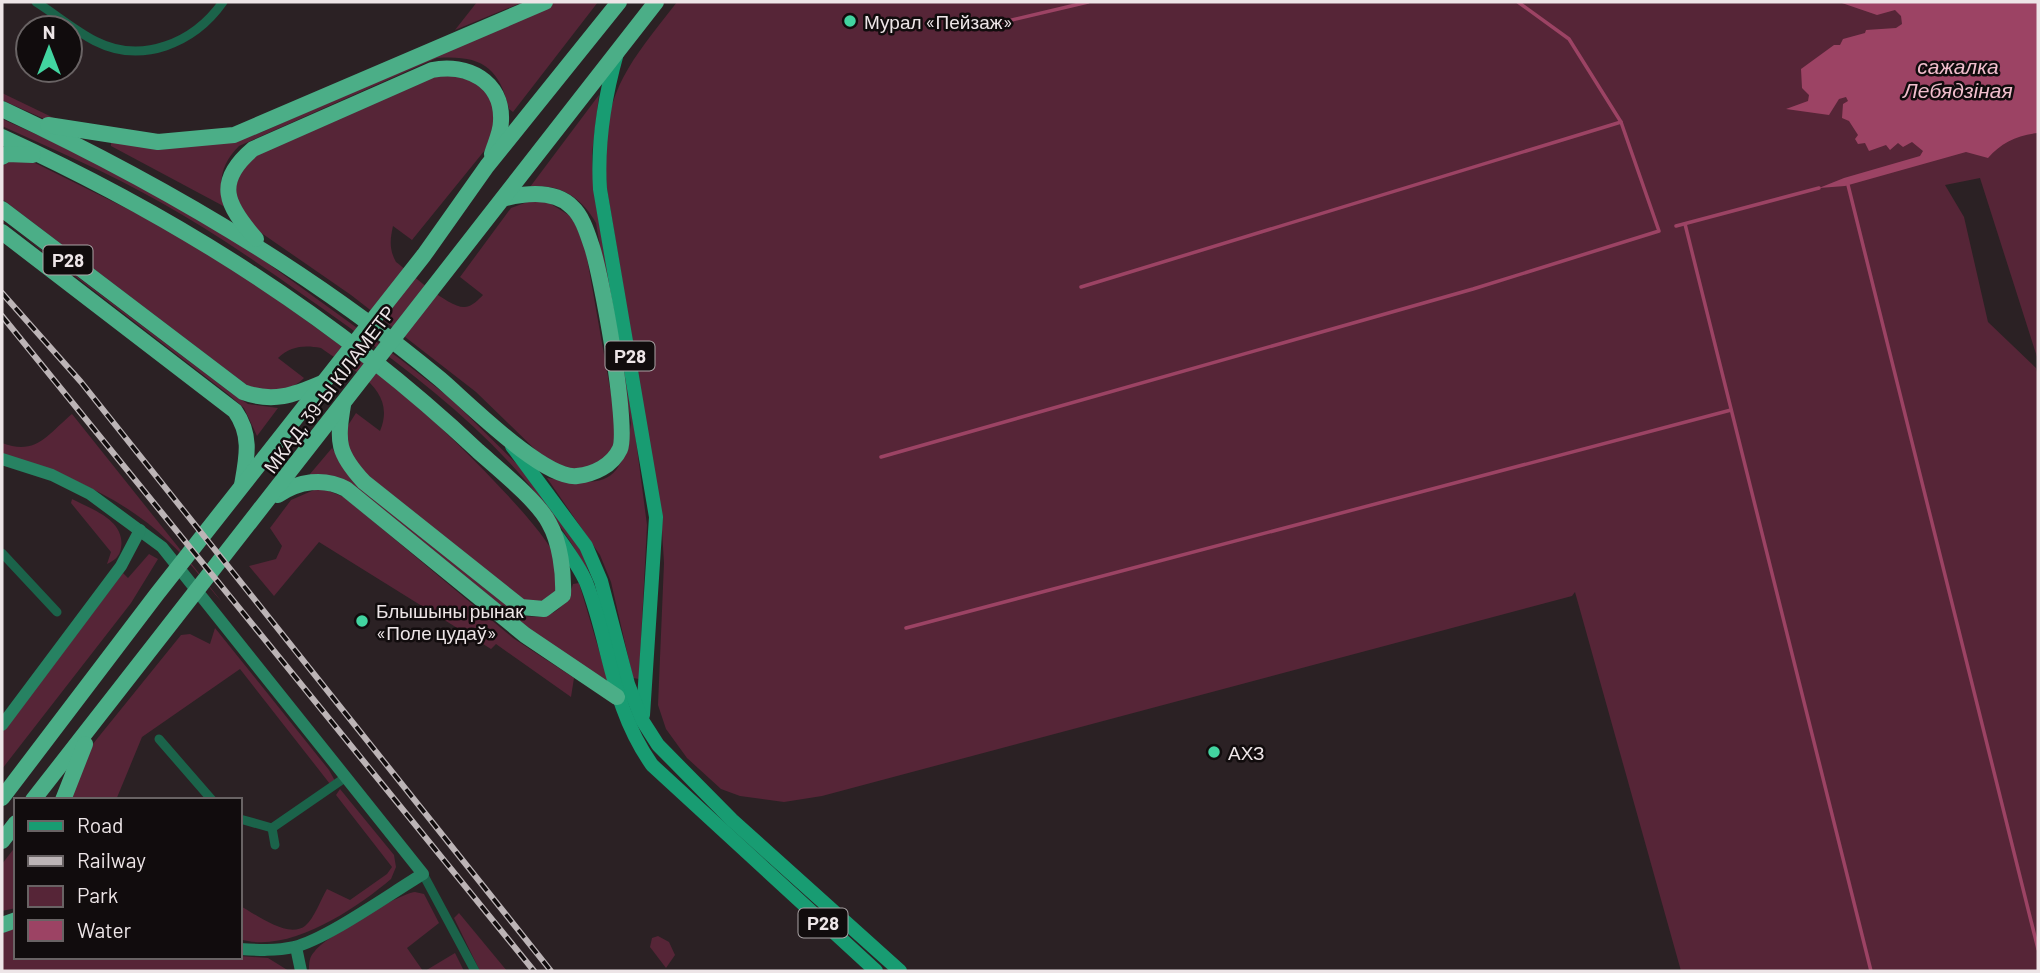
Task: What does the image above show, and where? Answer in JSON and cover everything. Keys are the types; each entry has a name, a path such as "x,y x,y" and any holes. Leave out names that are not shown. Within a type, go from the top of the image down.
{"highway":[{"name":"Р28","path":"29,122 118,139 158,142 234,135 271,122 545,2"},
{"name":"МКАД, 39-Ы КІЛАМЕТР","path":"2,798 157,594 424,255 487,166 619,2"},
{"name":"МКАД, 39-Ы КІЛАМЕТР","path":"35,798 268,503 656,2"},
{"name":"Р28","path":"267,251 233,213 229,181 240,160 253,149 432,70 448,67 470,71 485,81 496,97 502,122 487,166"},
{"name":"Р28","path":"2,109 180,200 267,251 439,379 504,437 559,473 574,477 606,466 620,448 623,434 619,392 592,247 582,221 572,207 560,199 536,194 506,198"},
{"name":"Р28","path":"2,137 46,157 211,246 302,309 447,421 549,522 562,568 564,595 544,609 522,607 354,470 343,455 338,437 346,400"},
{"name":"Р28","path":"2,157 21,153 46,157"},
{"name":"Р28","path":"2,209 243,392 261,399 276,399 326,380"},
{"name":"Р28","path":"2,232 235,411 243,422 248,440 236,496"},
{"path":"268,503 282,492 307,482 329,482 346,489 525,635 617,697"},
{"path":"63,798 67,783 99,714"},
{"path":"2,841 14,826"}],"main road":[{"name":"Р28","path":"617,52 607,89 598,155 600,189 656,517 642,720"},
{"name":"Р28","path":"504,437 586,546 601,581 628,684 642,720 674,764 900,971"},
{"name":"Р28","path":"549,522 585,579 617,697 641,749 662,776 876,971"}],"street":[{"path":"36,2 96,41 122,50 157,50 175,44 191,34 223,2"},
{"path":"2,459 71,484 140,530 174,560 423,874 475,971"},
{"path":"2,725 121,566 140,530"},
{"path":"2,554 57,612"},
{"path":"159,739 210,798"},
{"path":"272,828 345,777"},
{"path":"242,820 272,828"},
{"path":"272,828 275,845"},
{"path":"242,949 296,947 340,925 423,874"},
{"path":"296,947 301,971"}],"green space":[{"path":"477,2 523,2 455,30"},
{"path":"555,2 598,2 513,112 509,109 500,82 485,66 465,59 437,58 239,146 228,160 222,175 222,191 227,208 111,146 111,142 244,138"},
{"path":"677,2 2038,2 2038,360 1980,178 1945,185 1964,217 1988,322 2036,368 2038,376 2038,971 1681,971 1575,592 1572,596 822,796 784,802 740,796 721,789 687,758 666,729 658,705 664,563 661,514 607,189 605,157 611,108 619,87 642,47"},
{"path":"432,71 486,84 497,123 485,150 412,240 393,226 392,253 396,262 440,296 465,307 483,295 460,277 511,208 530,201 546,201 572,217 585,247 616,422 613,451 592,467 566,470 546,460 476,392 351,295 257,230 240,211 235,188 237,176 250,158"},
{"path":"2,93 58,120 49,121 2,100"},
{"path":"599,95 592,154 594,192 635,433 647,525 639,679 633,678 611,582 600,555 547,478 584,482 608,477 622,459 631,423 596,223 584,206 569,194 551,187 530,187"},
{"path":"2,119 103,164 241,244 400,359 450,398 521,468 581,550 591,578 543,503 516,470 455,410 421,382 327,311 209,231 121,181 2,126"},
{"path":"25,158 150,220 228,264 391,382 510,497 550,546 559,567 554,600 528,606 349,460 345,430 356,413 380,431 384,416 383,403 377,392 358,373 321,348 303,347 288,351 278,358 304,378 298,383 280,390 252,389 2,199 2,163"},
{"path":"2,220 230,392 248,404 278,408 257,436 244,408 229,395"},
{"path":"72,414 222,602 175,548 131,511 69,478 2,454 2,443 24,447 32,445 48,436"},
{"path":"332,448 353,480 524,616 542,616 556,611 566,600 573,584 579,583 608,681 553,648 347,482 312,476 310,474"},
{"path":"314,490 326,490 344,497 513,638 574,678 571,697 496,644 491,649 319,542 274,596 249,566 276,559 282,546 270,528 291,500"},
{"path":"72,499 105,517 118,530 121,548 118,556 107,564 111,552 71,503"},
{"path":"149,554 158,559 131,603 2,769 2,733 123,573 128,578"},
{"path":"215,628 335,781 330,784 240,669 142,737 117,798 72,798 88,750 181,635 190,634 210,644"},
{"path":"340,789 394,855 396,867 391,879 340,915 299,935 278,941 242,939 242,907 281,927 298,929 311,919 327,889 350,900 387,874 392,867 336,795"},
{"path":"14,849 14,908 2,911 2,864"},
{"path":"415,892 424,894 439,923 407,948 423,971 309,971 313,953 333,936 379,908"},
{"path":"459,913 507,971 480,971 454,918"},
{"path":"14,927 14,959 242,959 242,956 268,958 289,971 2,971 2,930"},
{"path":"658,936 669,942 675,955 666,968 650,947 652,938"},
{"path":"455,953 464,971 425,971"}],"water":[{"name":"сажалка Лебядзіная","path":"1839,2 2038,2 2038,133 2010,141 1988,158 1966,152 1845,186 1819,188 1920,156 1923,151 1912,142 1903,147 1898,143 1890,150 1886,145 1869,151 1865,143 1858,144 1855,139 1858,135 1849,121 1842,118 1843,104 1848,101 1846,97 1839,99 1829,115 1786,109 1808,101 1809,95 1802,88 1801,69 1834,45 1840,45 1843,39 1865,33 1866,30 1896,28 1902,24 1901,16 1895,10 1877,15"}],"waterway":[{"path":"982,27 1088,2"},
{"path":"881,457 1473,289 1659,231 1621,122 1569,39 1518,2"},
{"path":"1081,287 1621,122"},
{"path":"1848,185 2038,949"},
{"path":"1676,226 1819,188"},
{"path":"1685,224 1871,971"},
{"path":"906,628 1731,410"}],"railway":[{"path":"2,293 81,382 551,971"},
{"path":"2,316 534,971"}],"place":[{"name":"Мурал «Пейзаж»","path":"850,21"},
{"name":"Блышыны рынак «Поле цудаў»","path":"362,621"},
{"name":"АХЗ","path":"1214,752"}]}
